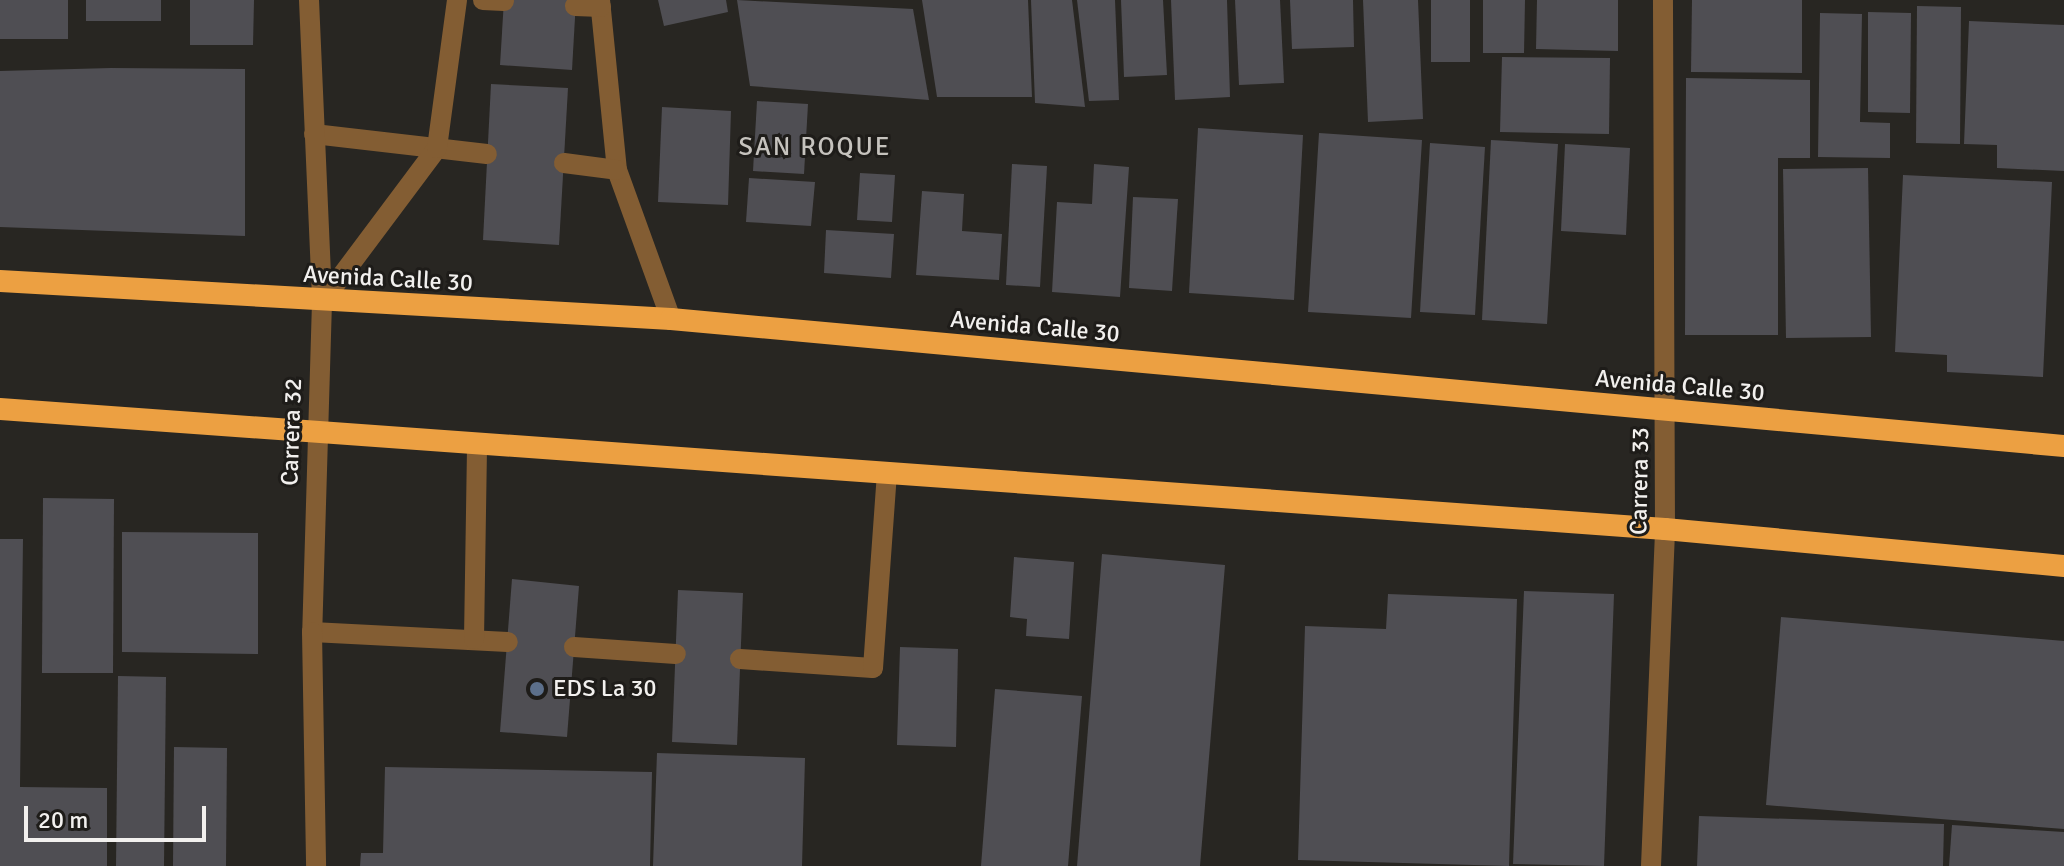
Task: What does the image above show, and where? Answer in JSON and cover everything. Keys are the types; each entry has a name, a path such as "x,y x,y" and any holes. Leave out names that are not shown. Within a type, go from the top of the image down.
{"highway":[{"name":"Avenida Calle 30","path":"0,281 322,302 671,319 2064,446"},
{"path":"0,409 1665,529 2064,566"}],"street":[{"name":"Carrera 32","path":"309,0 322,302 312,632 316,866"},
{"path":"322,302 437,148 457,0"},
{"name":"Carrera 33","path":"1651,866 1667,411 1663,0"},
{"path":"575,6 601,4 617,170 671,319"},
{"path":"314,134 487,154"},
{"path":"564,163 617,170"},
{"path":"474,639 477,443"},
{"path":"740,659 873,668 887,475"},
{"path":"312,632 508,642"},
{"path":"574,647 676,654"}],"building":[{"path":"0,0 68,0 68,39 0,39"},
{"path":"86,0 161,0 161,21 86,21"},
{"path":"190,0 254,0 253,45 190,45"},
{"path":"504,0 576,0 572,70 500,65"},
{"path":"658,0 726,0 728,12 664,26"},
{"path":"737,0 913,9 929,100 750,86"},
{"path":"922,0 1028,0 1032,97 937,97"},
{"path":"1031,0 1072,0 1085,107 1035,103"},
{"path":"1077,0 1115,0 1119,100 1089,101"},
{"path":"1121,0 1163,0 1167,75 1124,77"},
{"path":"1171,0 1227,0 1230,97 1175,100"},
{"path":"1235,0 1280,0 1284,83 1239,85"},
{"path":"1290,0 1353,0 1354,47 1292,49"},
{"path":"1363,0 1418,0 1423,119 1368,122"},
{"path":"1431,0 1470,0 1470,62 1431,62"},
{"path":"1483,0 1525,0 1524,53 1483,53"},
{"path":"1537,0 1618,0 1618,51 1536,49"},
{"path":"1692,0 1802,0 1802,73 1691,72"},
{"path":"1917,6 1961,7 1960,144 1916,143"},
{"path":"1868,12 1911,13 1910,113 1868,112"},
{"path":"1820,13 1862,14 1860,122 1890,123 1890,158 1818,157"},
{"path":"1969,21 2064,25 2064,171 1997,168 1997,145 1964,144"},
{"path":"1502,57 1610,58 1609,134 1500,132"},
{"path":"245,69 245,236 0,227 0,71"},
{"path":"1686,78 1810,80 1810,158 1778,158 1778,335 1685,335"},
{"path":"491,84 568,88 559,245 483,240"},
{"path":"757,101 808,104 804,174 753,171"},
{"path":"662,107 731,111 728,205 658,202"},
{"path":"1198,128 1303,135 1294,300 1189,293"},
{"path":"1319,133 1422,140 1411,318 1308,312"},
{"path":"1491,140 1558,144 1547,324 1482,320"},
{"path":"1430,143 1485,147 1475,315 1420,312"},
{"path":"1565,144 1630,148 1626,235 1561,231"},
{"path":"1012,164 1047,166 1040,287 1006,285"},
{"path":"1094,164 1129,167 1120,297 1052,292 1057,202 1092,204"},
{"path":"1868,168 1871,337 1786,338 1783,169"},
{"path":"860,173 895,175 892,222 857,220"},
{"path":"1903,175 2052,182 2043,377 1947,372 1947,355 1895,352"},
{"path":"749,178 815,182 811,226 746,222"},
{"path":"922,191 964,194 962,231 1002,234 999,280 916,275"},
{"path":"1133,197 1178,199 1172,291 1129,288"},
{"path":"826,230 894,234 891,278 824,273"},
{"path":"43,498 114,499 113,673 42,673"},
{"path":"122,532 258,533 258,654 122,652"},
{"path":"0,539 23,539 20,787 107,788 107,866 0,866"},
{"path":"1102,554 1225,565 1200,866 1077,866"},
{"path":"1014,557 1074,562 1069,639 1026,636 1027,619 1010,617"},
{"name":"EDS La 30","path":"512,579 579,586 567,737 500,732"},
{"name":"EDS La 30","path":"678,590 743,593 737,745 672,742"},
{"path":"1524,591 1614,594 1604,866 1513,864"},
{"path":"1388,594 1517,599 1509,866 1298,860 1305,626 1386,629"},
{"path":"1781,617 2064,641 2064,829 1766,805"},
{"path":"900,647 958,649 956,747 897,745"},
{"path":"118,676 166,677 164,866 116,866"},
{"path":"995,689 1082,696 1068,866 981,866"},
{"path":"174,747 227,748 226,866 173,866"},
{"path":"657,753 805,758 802,866 653,866"},
{"path":"385,767 652,772 650,866 360,866 361,853 383,853"},
{"path":"1699,816 1944,824 1943,866 1697,866"},
{"path":"1952,825 2064,832 2064,866 1949,866"}],"place":[{"name":"EDS La 30","path":"537,689"}],"district":[{"name":"SAN ROQUE","path":"815,148"}]}
